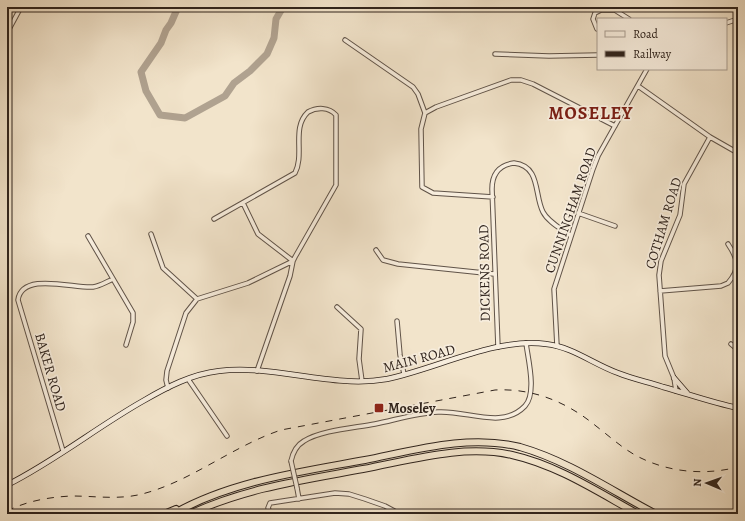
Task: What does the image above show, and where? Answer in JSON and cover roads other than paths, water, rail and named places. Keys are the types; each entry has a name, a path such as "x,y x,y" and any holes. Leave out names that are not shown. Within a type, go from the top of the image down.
{"highway":[{"path":"164,514 221,492 259,481 435,446 483,442 519,447 558,461 656,514"},
{"path":"190,514 227,499 272,487 442,454 486,451 517,456 550,467 638,514"},
{"path":"173,514 192,504"}],"main road":[{"name":"MAIN ROAD","path":"8,483 168,388 188,379 219,371 258,371 362,381 386,379 498,348 526,343 557,346 570,350 617,373 738,408"},
{"path":"674,378 688,394"}],"street":[{"path":"7,33 21,7"},
{"path":"610,7 627,18"},
{"path":"597,29 593,19 595,13 601,10 615,10"},
{"path":"727,23 738,19"},
{"path":"345,40 413,87 418,94 425,113 422,129 421,183 424,190 433,193 493,197"},
{"path":"495,54 549,56 597,55"},
{"name":"CUNNINGHAM ROAD","path":"557,346 554,289 578,214 598,156 646,70"},
{"path":"425,113 436,107 516,79 533,84 615,126"},
{"path":"638,86 710,137 738,153"},
{"path":"214,219 295,173 298,165 300,127 303,116 308,112 317,109 334,112 338,120 336,185 293,260 290,276 258,371"},
{"name":"COTHAM ROAD","path":"676,391 674,378 665,356 660,291 660,267 680,215 683,188 710,137"},
{"name":"DICKENS ROAD","path":"498,348 494,274 492,181 497,170 510,164 521,165 529,169 533,175 544,213 571,236"},
{"path":"243,203 258,234 293,260"},
{"path":"578,214 615,226"},
{"path":"151,234 162,268 197,299"},
{"path":"88,236 133,313 134,322 126,344"},
{"path":"660,291 720,286 728,283 737,263 736,256 728,244"},
{"path":"376,250 383,260 398,264 494,274"},
{"path":"168,388 166,380 167,371 186,313 197,299 248,283 293,260"},
{"name":"BAKER ROAD","path":"63,451 18,300 20,293 29,286 59,284 90,287 100,286 113,278"},
{"path":"337,307 361,329 359,359 362,381"},
{"path":"397,321 400,355 404,374"},
{"path":"299,499 291,461 293,452 304,440 334,432 438,412 463,413 500,419 525,406 531,393 526,343"},
{"path":"730,344 738,350"},
{"path":"188,379 227,436"},
{"path":"271,514 268,508 270,503 335,493 349,494 385,506 400,514"}],"waterway":[{"path":"7,8 16,7"},
{"path":"178,7 161,43 141,72 146,91 160,115 185,118 225,96 234,83 250,71 267,54 274,38 276,19 283,7"}],"railway":[{"path":"7,511 30,502 55,497 125,497 142,494 177,481 246,445 281,430 495,390 523,391 549,398 585,417 630,452 647,461 659,465 672,469 698,472 725,470 738,467"}],"place":[{"name":"Moseley","path":"379,408"}],"district":[{"name":"MOSELEY","path":"591,113"}]}
